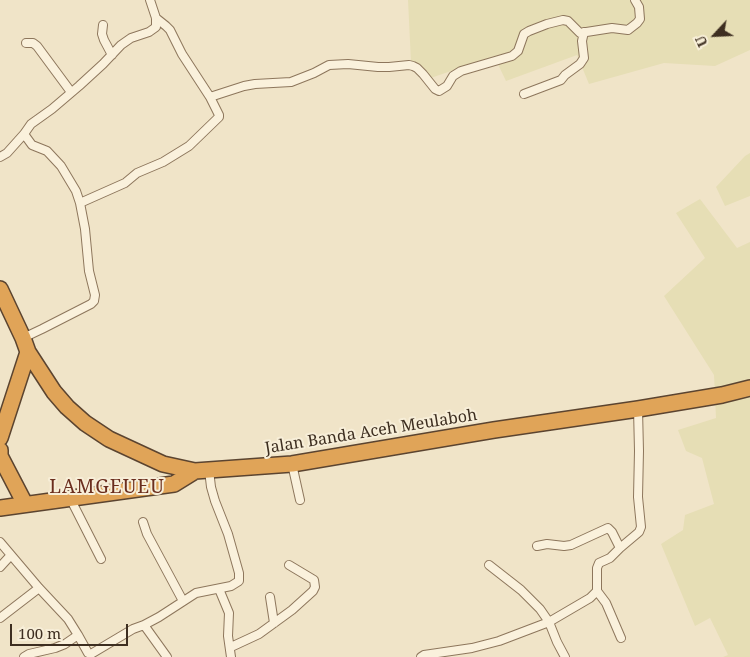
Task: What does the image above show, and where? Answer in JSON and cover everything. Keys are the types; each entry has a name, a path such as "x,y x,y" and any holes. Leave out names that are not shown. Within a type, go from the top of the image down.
{"highway":[{"path":"0,289 25,345 54,392 66,407 108,439 163,464 202,471"},
{"path":"0,438 25,345"},
{"name":"Jalan Banda Aceh Meulaboh","path":"0,508 174,484 202,471 292,464 638,409 722,395 750,388"},
{"path":"0,450 0,456 25,504"}],"street":[{"path":"2,156 24,134 31,124 52,109 121,45 131,38 153,30 156,27 156,18 150,0"},
{"path":"210,97 244,86 291,82 329,65 348,64 378,67 413,66 439,91 447,86 453,76 461,71 512,56 519,48 524,34 529,31 563,20 568,21 580,33 612,28 628,30 640,19 639,7 635,0"},
{"path":"80,203 125,183 138,173 162,162 188,146 219,117 210,97 182,54 170,30 156,18"},
{"path":"103,25 102,34 112,55"},
{"path":"524,94 561,80 580,64 584,58 582,41 584,32"},
{"path":"26,44 33,43 37,46 71,92"},
{"path":"24,134 32,145 47,152 62,166 76,191 85,229 89,271 95,295 94,301 42,329 25,345"},
{"path":"0,146 2,156"},
{"path":"621,638 606,603 597,591 598,565 610,558 641,527 638,497 638,409"},
{"path":"292,464 300,500"},
{"path":"0,542 68,619 88,653 91,654 130,630 159,617 201,591 231,586 239,581 228,534 211,487 202,471"},
{"path":"70,498 101,559"},
{"path":"143,522 147,534 183,601"},
{"path":"537,546 547,544 564,546 572,544 608,528 620,548"},
{"path":"0,567 11,555"},
{"path":"231,647 255,636 292,610 316,587 314,580 289,565"},
{"path":"489,565 521,590 536,605 549,622 565,657"},
{"path":"0,618 39,588"},
{"path":"219,589 229,613 228,636 231,657"},
{"path":"421,657 499,642 549,622 590,598 597,591"},
{"path":"270,597 274,622"},
{"path":"144,625 167,657"},
{"path":"24,657 65,644 78,635"},
{"path":"472,648 473,657"}],"shaded area":[{"path":"408,0 750,0 750,50 715,66 664,63 589,84 577,55 506,81 494,56 428,79 411,62"},
{"path":"750,153 750,196 725,206 716,187"},
{"path":"700,199 737,248 750,242 750,657 723,657 728,655 710,618 695,626 661,544 683,530 685,515 714,504 702,458 686,451 678,430 716,418 714,375 664,296 705,258 676,213"}],"district":[{"name":"LAMGEUEU","path":"107,488"}]}
